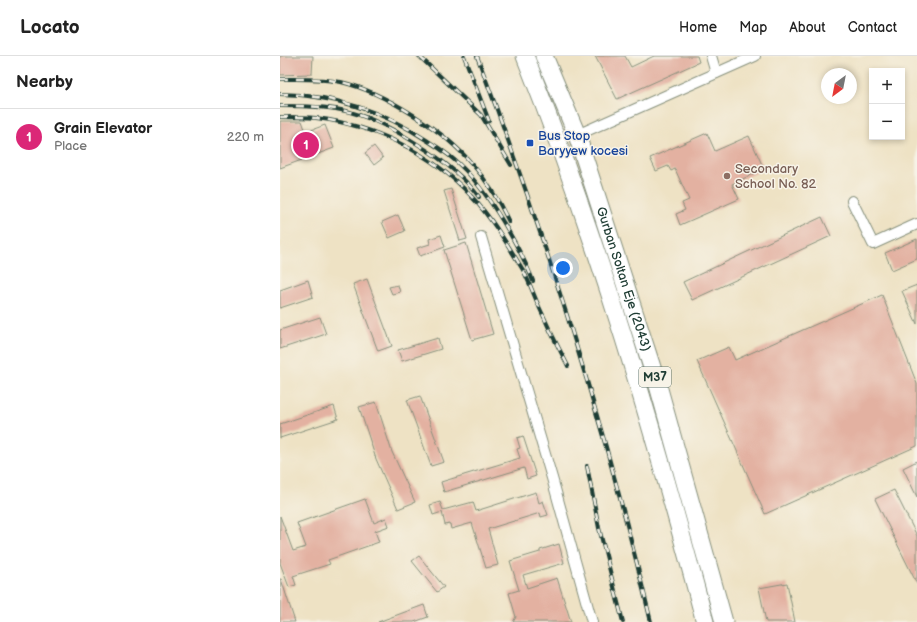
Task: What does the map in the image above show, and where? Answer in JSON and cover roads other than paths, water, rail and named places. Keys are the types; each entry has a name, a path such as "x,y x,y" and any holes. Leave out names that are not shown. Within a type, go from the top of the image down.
{"highway":[{"name":"Gurban Soltan Eje (2043)","path":"525,56 566,164 636,376 665,472 705,622"},
{"name":"Gurban Soltan Eje (2043)","path":"544,56 577,135 659,389 724,622"}],"street":[{"path":"710,56 716,73"},
{"path":"577,135 755,56"},
{"path":"852,201 873,244 917,224"},
{"path":"481,237 552,478 592,622"}],"railway":[{"path":"419,56 481,115 511,165"},
{"path":"464,56 489,121"},
{"path":"477,56 503,125 551,265 595,407 615,478 651,622"},
{"path":"280,79 318,79 341,82 376,94 413,114 447,139 473,165 493,192 509,222"},
{"path":"280,94 300,95 339,101 376,113 411,130 443,151 466,171 489,200 516,244 533,281"},
{"path":"280,106 311,106 341,110 377,122 416,143 435,156 453,170 479,197"},
{"path":"280,117 316,118 359,127 380,134 420,154 455,181 471,196 485,213 523,270 538,305 568,366"},
{"path":"587,466 599,528 623,622"}],"place":[{"name":"Bus Stop Baryyew kocesi","path":"530,143"},
{"name":"Grain Elevator","path":"306,145"},
{"name":"Secondary School No. 82","path":"727,176"}]}
